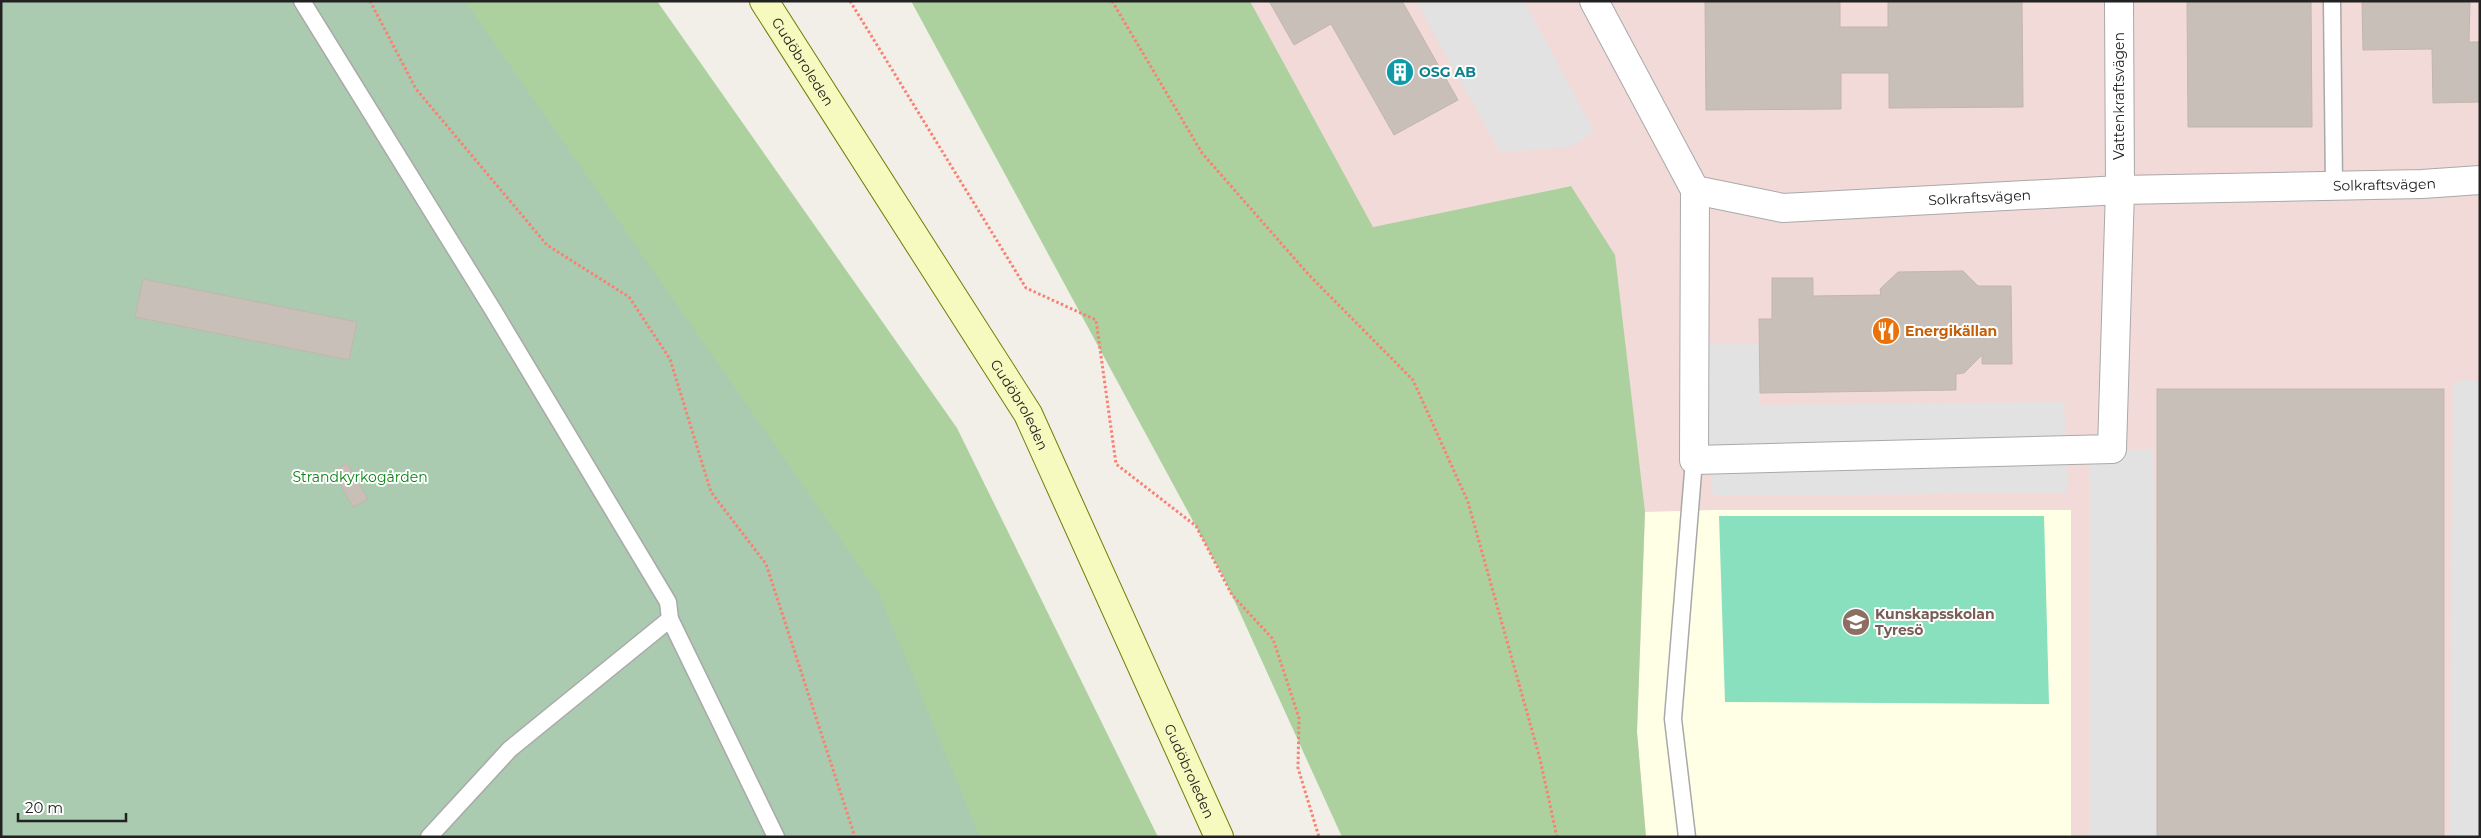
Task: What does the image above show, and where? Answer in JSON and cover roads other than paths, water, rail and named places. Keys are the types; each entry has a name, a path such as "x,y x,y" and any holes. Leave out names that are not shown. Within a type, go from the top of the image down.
{"main road":[{"name":"Gudöbroleden","path":"764,1 1028,414 1219,837"}],"street":[{"path":"1594,1 1695,190 1694,460"},
{"name":"Vattenkraftsvägen","path":"1694,460 2112,450 2120,190 2119,1"},
{"name":"Solkraftsvägen","path":"1695,190 1783,208 2120,190 2334,186 2480,180"}],"lane":[{"path":"302,1 493,310 668,602 670,619 776,837"},
{"path":"2332,1 2334,186"},
{"path":"1687,837 1673,719 1694,460"},
{"path":"429,837 510,749 670,619"}],"place":[{"name":"OSG AB","path":"1400,72"},
{"name":"Energikällan","path":"1886,331"},
{"name":"Kunskapsskolan Tyresö","path":"1856,622"}],"park label":[{"name":"Strandkyrkogården","path":"360,477"}]}
